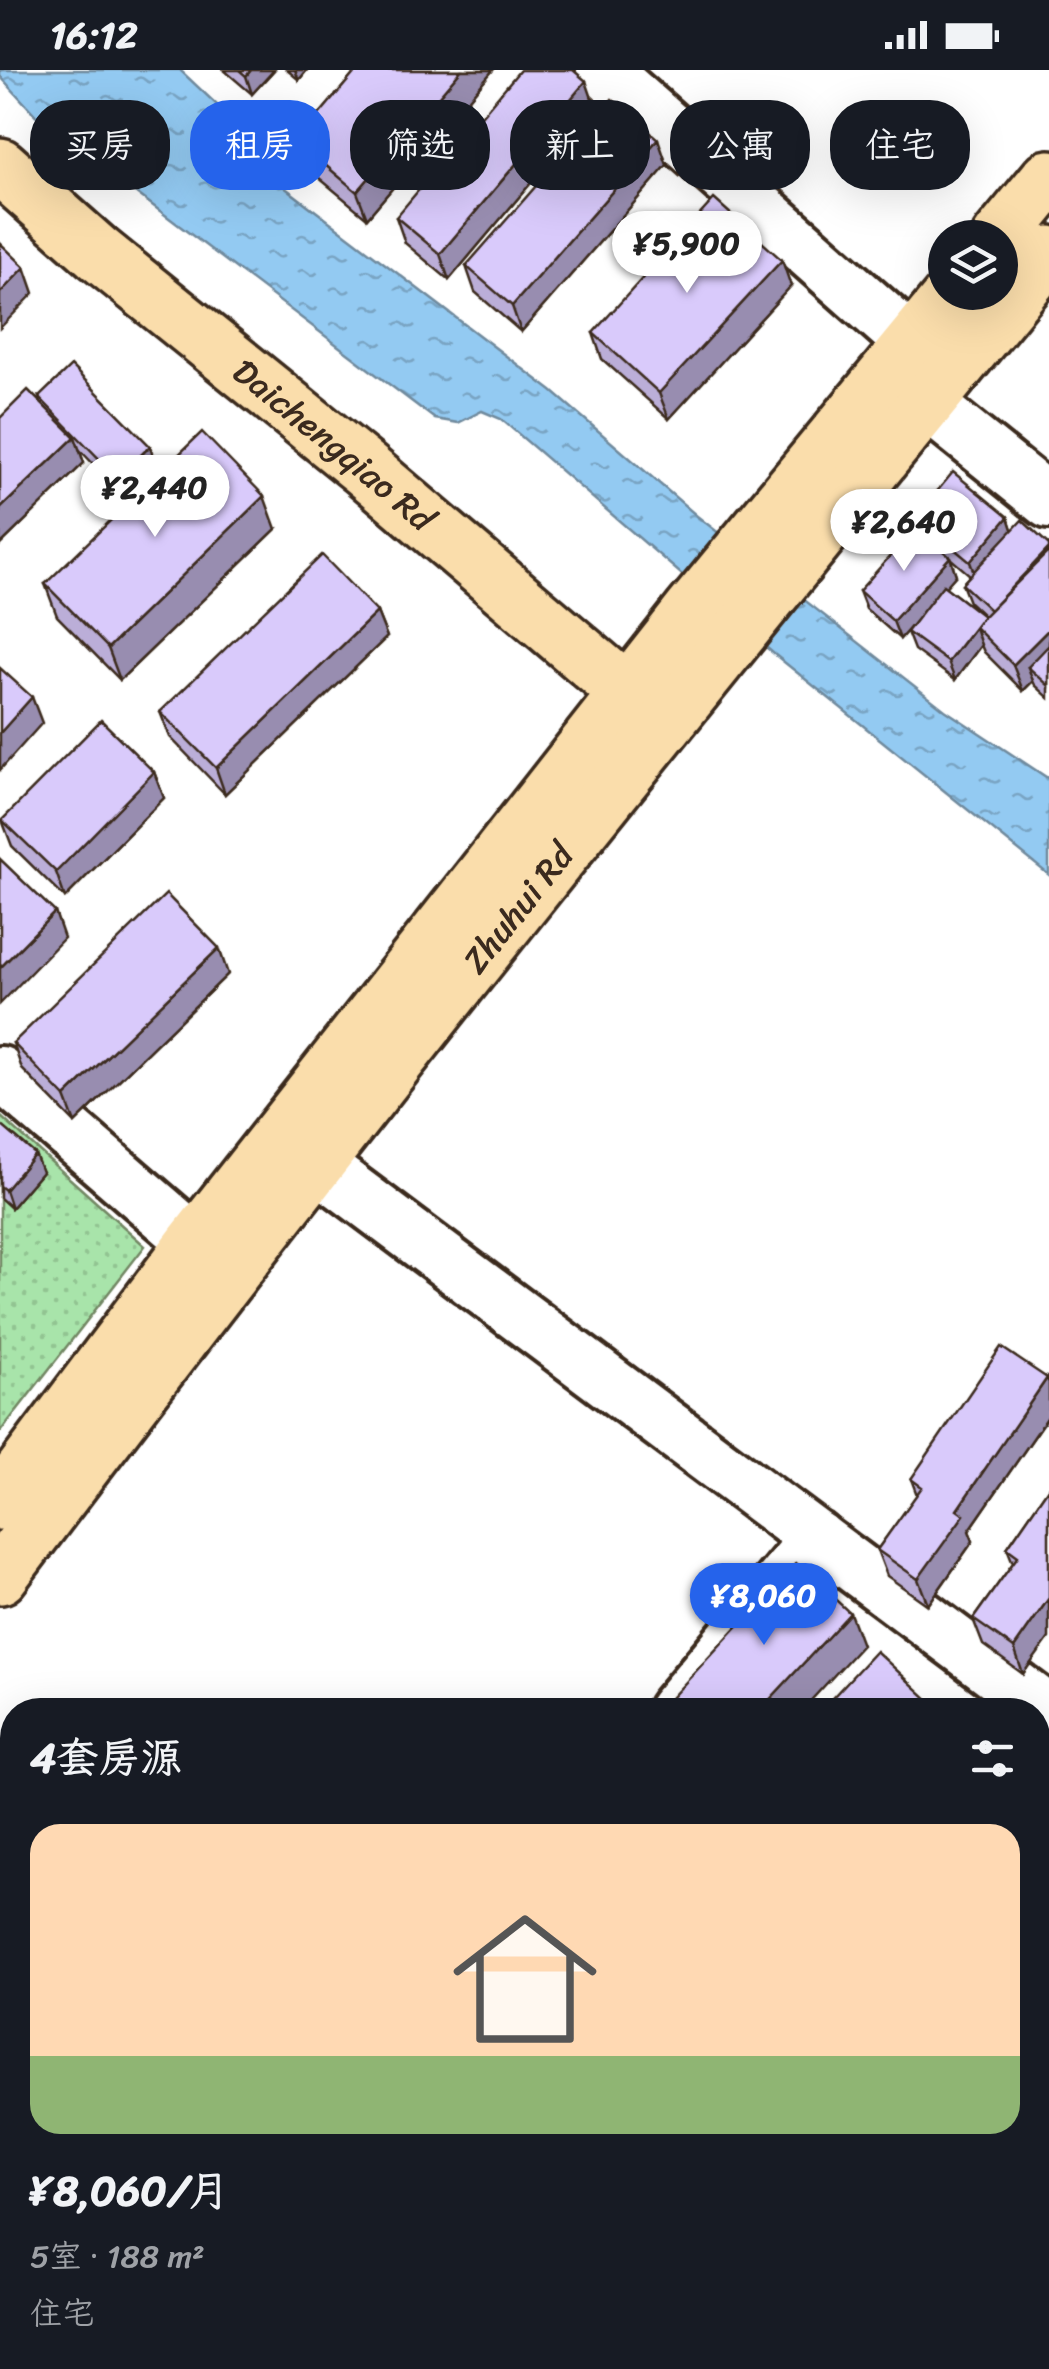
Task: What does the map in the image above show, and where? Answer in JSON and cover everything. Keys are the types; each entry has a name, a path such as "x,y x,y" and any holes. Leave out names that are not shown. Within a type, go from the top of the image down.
{"main road":[{"name":"Daichengqiao Rd","path":"0,166 98,254 350,457 638,721"},
{"path":"1015,220 1049,178"},
{"name":"Daichengqiao Rd","path":"0,204 638,721"},
{"name":"Zhuhui Rd","path":"778,544 926,403 1049,254"},
{"name":"Zhuhui Rd","path":"0,1502 211,1258 778,544 913,344 940,310"},
{"name":"Zhuhui Rd","path":"0,1576 211,1258"}],"street":[{"path":"603,70 913,344"},
{"path":"926,403 1049,502"},
{"path":"0,1073 211,1258"},
{"path":"300,1147 1030,1698"},
{"path":"684,1698 817,1538"}],"green space":[{"path":"0,1116 145,1246 0,1432"}],"water":[{"path":"0,70 180,70 212,100 190,100 190,190 288,190 552,391 697,516 945,710 1049,779 1049,875 774,654 501,419 482,411 458,423 435,419 132,190 170,190 170,100 30,100 30,109 0,76"}],"building":[{"path":"357,70 461,70 435,100 350,100 350,186 330,169 330,102"},
{"path":"520,70 573,70 586,81 570,100 510,100 510,171 440,254 396,217 419,190 490,190 490,106"},
{"path":"650,132 658,139 650,148"},
{"path":"532,190 613,190 512,306 466,266"},
{"path":"714,199 782,260 659,393 593,333"},
{"path":"0,243 25,267 0,293"},
{"path":"71,366 150,446 118,478 39,397"},
{"path":"28,390 75,437 0,509 0,418"},
{"path":"202,432 264,496 108,648 45,584"},
{"path":"953,472 1008,517 970,562 916,517"},
{"path":"1022,520 1049,548 990,610 962,584"},
{"path":"916,527 950,557 893,621 859,591"},
{"path":"1049,551 1049,629 1013,665 974,626"},
{"path":"322,555 377,612 216,768 160,712"},
{"path":"943,585 983,616 948,662 907,632"},
{"path":"1049,645 1049,686 1028,667"},
{"path":"0,668 32,697 0,733"},
{"path":"101,720 154,772 56,872 2,820"},
{"path":"0,859 55,912 0,968"},
{"path":"166,894 219,948 65,1097 13,1043"},
{"path":"0,1124 35,1154 5,1190 0,1186"},
{"path":"1001,1347 1047,1378 957,1510 964,1515 918,1579 877,1550 922,1487 911,1479"},
{"path":"1049,1487 1049,1598 1014,1648 973,1619 1018,1556 1007,1548"},
{"path":"796,1563 850,1613 771,1698 671,1698"},
{"path":"876,1651 927,1698 832,1698"}]}
